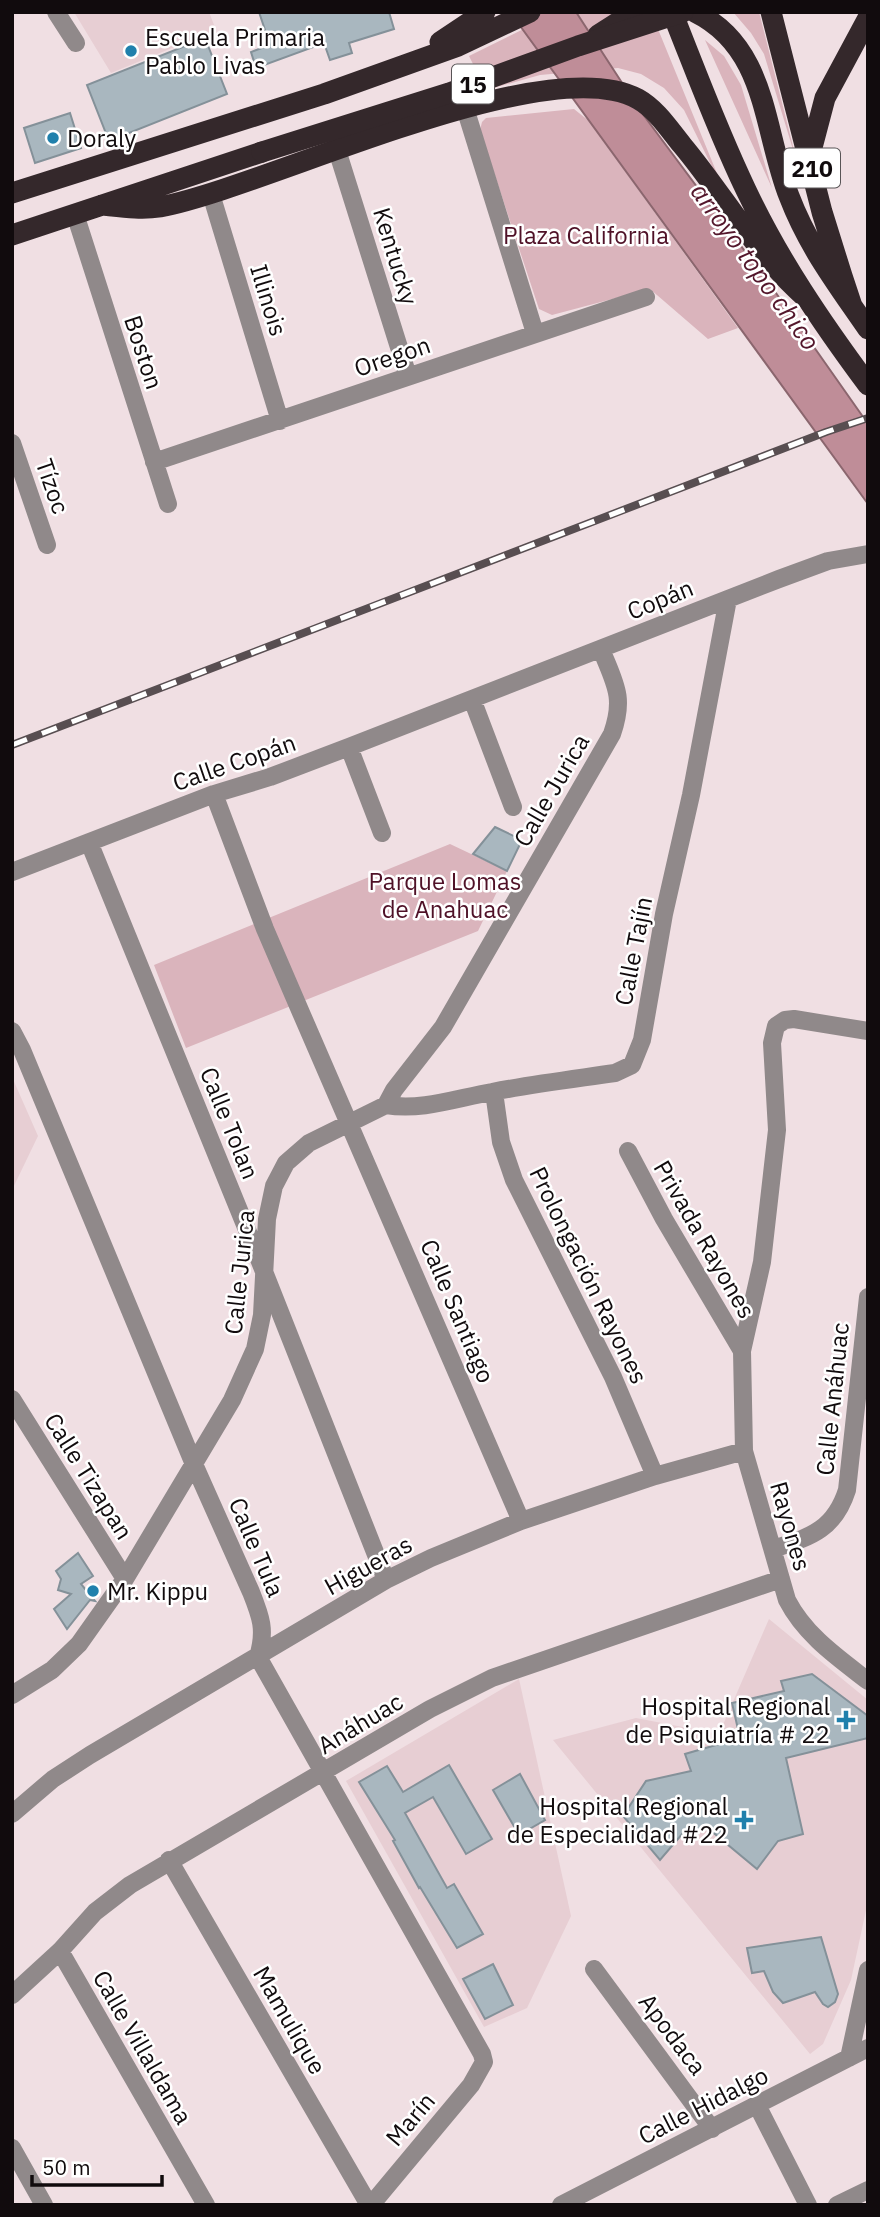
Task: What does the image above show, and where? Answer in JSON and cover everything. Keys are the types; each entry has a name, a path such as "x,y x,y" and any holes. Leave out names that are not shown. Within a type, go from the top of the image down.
{"highway":[{"path":"324,94 442,41 485,12"},
{"name":"15","path":"12,193 324,94 458,46 530,12"},
{"path":"578,46 634,12"},
{"name":"210","path":"672,12 746,190 805,297 868,385"},
{"name":"15","path":"12,234 449,93 578,46 683,12"},
{"path":"695,12 717,25 741,51 757,80 787,193 814,251 852,306"},
{"name":"210","path":"771,12 822,212 852,306 868,329"},
{"path":"810,157 825,98 868,18"},
{"path":"102,205 145,208 211,194 465,108 506,97 565,88 600,89 621,92 638,99 664,123 770,264 805,297"}],"street":[{"path":"56,12 76,43"},
{"path":"465,108 535,333"},
{"name":"Kentucky","path":"337,150 408,376"},
{"name":"Illinois","path":"211,194 280,421"},
{"name":"Boston","path":"75,214 168,504"},
{"name":"Oregon","path":"154,462 646,297"},
{"name":"Tízoc","path":"12,443 47,545"},
{"name":"Copán","path":"472,699 828,561 868,554"},
{"name":"Calle Tajín","path":"386,1105 422,1107 494,1092 615,1073 632,1065 642,1040 664,914 691,795 728,598"},
{"name":"Calle Jurica","path":"15,1688 52,1670 79,1644 125,1579 232,1400 255,1349 262,1315 267,1219 274,1186 286,1163 309,1143 386,1105 394,1090 443,1027 612,734 619,715 619,693 601,649"},
{"path":"472,699 513,807"},
{"name":"Calle Copán","path":"12,872 472,699"},
{"path":"349,747 382,834"},
{"name":"Calle Santiago","path":"214,794 302,1015 521,1521"},
{"name":"Calle Tolan","path":"89,842 264,1269 386,1580"},
{"path":"742,1351 762,1262 773,1182 777,1129 772,1043 774,1030 785,1020 793,1019 868,1031"},
{"name":"Calle Tula","path":"12,1031 258,1611 264,1637 258,1657"},
{"name":"Prolongación Rayones","path":"494,1092 501,1142 514,1181 613,1377 656,1476"},
{"name":"Privada Rayones","path":"628,1151 669,1229 742,1351"},
{"name":"Calle Anáhuac","path":"773,1549 817,1533 828,1524 842,1504 847,1490 859,1359 868,1297"},
{"name":"Rayones","path":"742,1351 744,1451 787,1600 804,1627 868,1682"},
{"name":"Calle Tizapan","path":"12,1399 125,1579"},
{"name":"Higueras","path":"12,1814 53,1779 90,1755 386,1580 467,1542 521,1521 656,1476 744,1451"},
{"name":"Anáhuac","path":"12,1995 60,1951 95,1912 130,1885 430,1709 492,1678 781,1579"},
{"path":"258,1657 324,1773"},
{"name":"Marín","path":"324,1773 475,2038 484,2062 471,2084 370,2205"},
{"name":"Mamulique","path":"169,1860 370,2205"},
{"name":"Calle Villaldama","path":"60,1951 206,2205"},
{"name":"Apodaca","path":"594,1969 712,2129"},
{"path":"849,2058 868,1970"},
{"name":"Calle Hidalgo","path":"561,2205 868,2048"},
{"path":"757,2105 808,2205"},
{"path":"12,2148 44,2205"},
{"path":"837,2205 868,2190"}],"shaded area":[{"name":"Escuela Primaria Pablo Livas","path":"74,12 209,12 216,30 111,73"},
{"path":"510,12 576,12 639,109 776,293 868,424 868,504"},
{"path":"12,1077 38,1136 12,1190"},
{"name":"Hospital Regional de Especialidad #22","path":"769,1619 868,1700 868,1901 851,1980 823,2044 810,2054 553,1740 636,1718 719,1734"},
{"path":"519,1679 571,1916 527,2008 484,2027 346,1781"}],"green space":[{"path":"558,12 651,12 725,193 684,110 664,88 641,74 618,68 540,75 486,90 469,56"},
{"path":"733,12 759,12 798,166 764,54"},
{"path":"705,40 724,56 741,85 772,188"},
{"name":"Plaza California","path":"574,109 589,121 738,328 708,339 650,289 552,315 539,309 480,130 486,118"},
{"name":"Parque Lomas de Anahuac","path":"450,844 507,871 478,931 186,1048 154,965"}],"building":[{"path":"259,12 389,12 394,29 349,43 352,53 330,60 324,43 256,68 251,52 270,45"},
{"path":"205,38 227,94 109,141 87,85"},
{"name":"Doraly","path":"70,113 81,148 35,163 24,128"},
{"path":"495,827 522,840 507,871 473,854"},
{"path":"78,1553 93,1576 81,1584 95,1601 90,1600 67,1629 54,1609 71,1594 58,1590 61,1579 56,1571"},
{"path":"812,1674 868,1716 868,1738 786,1758 803,1834 778,1841 757,1869 704,1825 692,1841 683,1833 660,1860 623,1816 646,1781 691,1771 685,1754 740,1738 732,1703 784,1691 781,1681"},
{"path":"449,1765 492,1839 466,1854 433,1797 405,1813 447,1888 454,1884 483,1934 457,1948 419,1888 393,1841 395,1840 359,1782 387,1766 403,1792"},
{"path":"520,1774 545,1820 519,1835 493,1790"},
{"path":"821,1937 838,1994 835,2002 828,2007 815,1992 783,2003 773,1992 764,1971 752,1973 747,1948"},
{"path":"493,1964 513,2005 485,2019 463,1979"}],"railway":[{"path":"12,745 868,418"}],"place":[{"name":"Escuela Primaria Pablo Livas","path":"131,51"},
{"name":"Doraly","path":"53,138"},
{"name":"Mr. Kippu","path":"93,1591"},
{"name":"Hospital Regional de Psiquiatría # 22","path":"846,1720"},
{"name":"Hospital Regional de Especialidad #22","path":"744,1820"}],"water label":[{"name":"arroyo topo chico","path":"756,266"}]}
